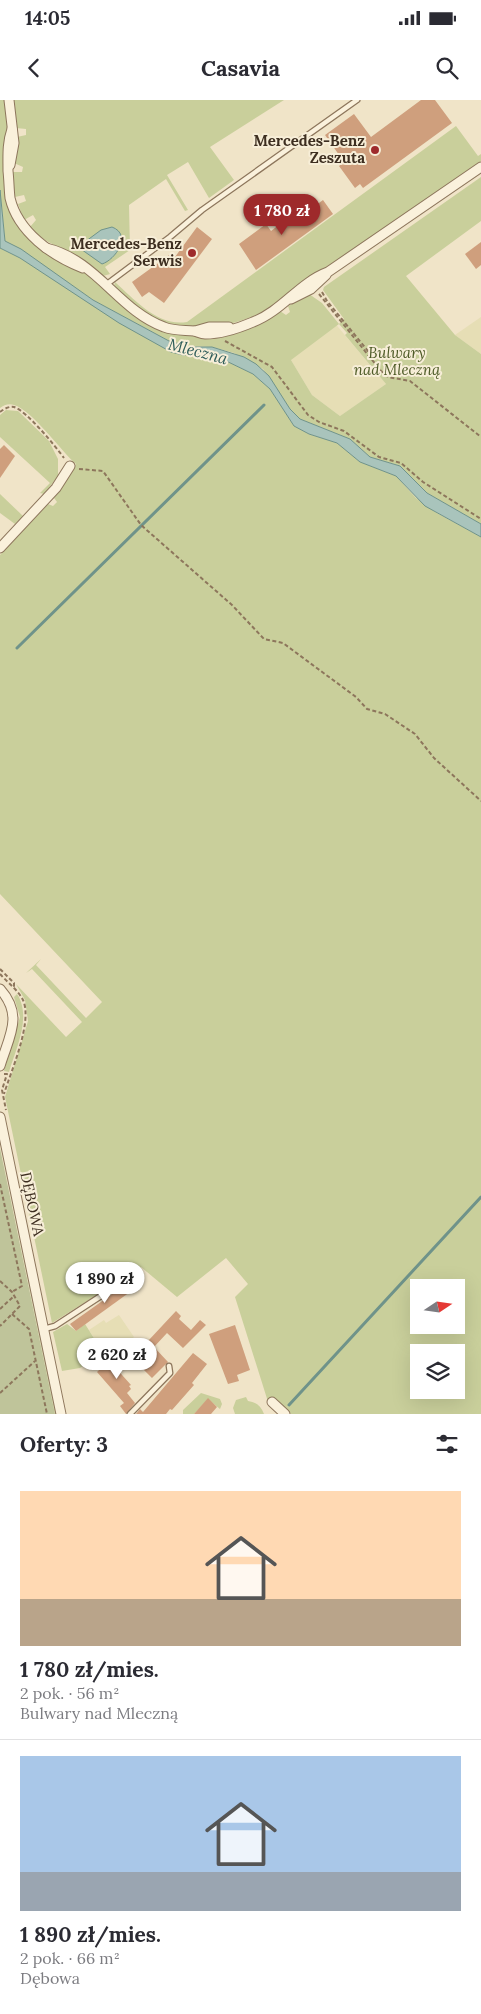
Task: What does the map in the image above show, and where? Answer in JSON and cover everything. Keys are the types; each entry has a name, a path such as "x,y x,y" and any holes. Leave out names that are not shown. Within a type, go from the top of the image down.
{"street":[{"path":"9,100 12,129 7,152 9,188 14,209 31,234 46,248 74,258 107,284 136,311 156,324 170,330 212,333 260,319 289,300 306,284 328,272 481,167"},
{"path":"194,331 208,327 234,328"},
{"path":"0,548 56,488 70,466"},
{"path":"0,989 10,1002 14,1013 0,1066"},
{"name":"DĘBOWA","path":"0,1117 61,1414"},
{"path":"272,1402 285,1414"}],"lane":[{"path":"107,284 202,210 357,100"},
{"path":"44,1329 55,1326 133,1275"},
{"path":"130,1414 170,1373 169,1366"}],"path":[{"path":"322,287 327,301 368,351 384,355"},
{"path":"324,302 385,374 410,381 481,437"},
{"path":"212,333 272,367 308,415 319,422 344,430 379,457 401,463 423,482 481,519"},
{"path":"1,409 14,406 18,409 52,440 70,466 81,469 103,470 141,525 232,605 264,639 283,643 356,696 366,709 385,714 415,734 434,758 481,801"},
{"path":"0,974 14,989"},
{"path":"0,1072 7,1074 2,1090 4,1094"},
{"path":"0,1184 22,1286 12,1292"},
{"path":"0,1209 4,1204"},
{"path":"0,1281 12,1292 20,1306 0,1326"},
{"path":"0,1309 14,1296"},
{"path":"12,1314 29,1329 47,1412 43,1414"},
{"path":"0,1393 36,1360"}],"shaded area":[{"path":"312,296 386,384 340,416 312,395 291,360 245,345"},
{"path":"481,317 481,354 455,335"},
{"path":"119,1315 134,1337 124,1345 118,1339 102,1351 89,1330 104,1320 106,1323"}],"green space":[{"name":"Bulwary nad Mleczną","path":"0,100 6,100 9,123 5,150 19,225 84,271 143,321 160,330 247,329 265,321 280,311 286,315 290,312 288,306 309,294 322,303 339,324 344,319 323,290 324,287 481,177 481,221 406,276 455,335 481,354 481,524 427,493 400,466 370,457 350,439 300,419 290,409 263,369 234,353 212,347 183,346 169,341 93,300 5,241 0,190","holes":["339,324 347,333 345,335 386,384 340,416 312,395 291,360"]},
{"path":"14,100 284,100 210,147 234,180 209,198 188,162 167,175 188,210 185,211 166,179 129,205 130,250 105,267 110,274 103,276 78,257 36,233 30,227 36,220 33,215 24,220 18,204 26,201 24,195 15,197 12,172 22,172 23,167 14,163 17,137 26,135 26,129 16,128"},
{"path":"456,126 478,156 481,154 481,161 270,308 257,315 227,325 195,328 179,327 164,323 150,316 114,286 115,282 139,304 157,316 176,322 187,322"},
{"path":"0,248 20,258 141,335 220,358 253,374 270,389 294,426 309,434 337,443 360,462 396,476 416,498 437,513 481,537 481,1414 291,1414 275,1400 269,1405 235,1297 248,1284 226,1258 177,1297 141,1267 52,1323 5,1097 28,1021 25,1000 16,984 66,1037 82,1022 32,969 26,973 41,959 36,965 86,1018 102,1002 0,894 0,555 48,504 53,506 57,502 54,498 76,464 29,414 14,405 5,405 0,408"},
{"path":"6,410 18,411 49,441 58,459 58,476 44,494 40,493 50,483 0,437 0,415"},
{"path":"0,494 23,516 15,524 0,513"},
{"path":"17,994 21,1003 23,1022 19,1043 9,1072 4,1071 20,1017 14,997"},
{"path":"0,1143 56,1414 55,1414"},
{"path":"0,1148 55,1414 0,1414"},
{"path":"67,1324 76,1331 85,1324 102,1351 80,1368 62,1371 53,1332"},
{"path":"201,1393 220,1399 222,1404 220,1409 208,1399 194,1414 183,1414 183,1410"},
{"path":"246,1397 248,1401 258,1405 264,1414 235,1414 233,1408 236,1400"}],"water":[{"name":"Mleczna","path":"0,190 5,241 21,249 93,300 169,341 190,347 212,347 244,357 256,364 269,376 290,409 300,419 350,439 370,457 400,466 427,493 481,524 481,537 425,506 396,476 360,462 337,443 309,434 294,426 270,389 253,374 220,358 204,354 183,355 171,352 119,323 20,258 0,248"},
{"path":"112,227 118,231 121,241 116,253 107,262 102,264 78,247 101,230"}],"building":[{"name":"Mercedes-Benz Zeszuta","path":"421,100 435,100 452,123 363,188 360,184 355,188 339,166 344,162 325,135 354,114 371,137"},
{"path":"323,200 333,214 256,270 239,244 266,224 271,231 288,218 292,223"},
{"path":"197,227 212,239 164,303 149,292 142,297 132,282 172,253 175,257"},
{"path":"481,242 481,265 476,269 465,254"},
{"path":"4,445 15,456 0,478 0,449"},
{"path":"136,1277 141,1284 76,1331 70,1324"},
{"path":"176,1311 181,1316 179,1319 191,1330 200,1320 206,1325 183,1348 167,1333 154,1347 168,1362 152,1378 140,1366 147,1360 136,1348 146,1339 148,1341"},
{"path":"235,1325 250,1370 237,1375 239,1381 228,1384 209,1334"},
{"path":"118,1348 126,1356 114,1366 131,1385 129,1386 131,1389 127,1393 135,1403 126,1414 120,1406 124,1403 97,1372 114,1356 112,1353"},
{"path":"193,1353 207,1364 192,1383 194,1385 172,1410 170,1409 166,1414 136,1414 140,1409 143,1412"},
{"path":"208,1398 217,1407 211,1414 194,1414"}],"waterway":[{"path":"17,648 264,405"},
{"path":"289,1405 481,1197"}],"place":[{"name":"Mercedes-Benz Zeszuta","path":"375,150"},
{"name":"Mercedes-Benz Serwis","path":"192,253"}]}
